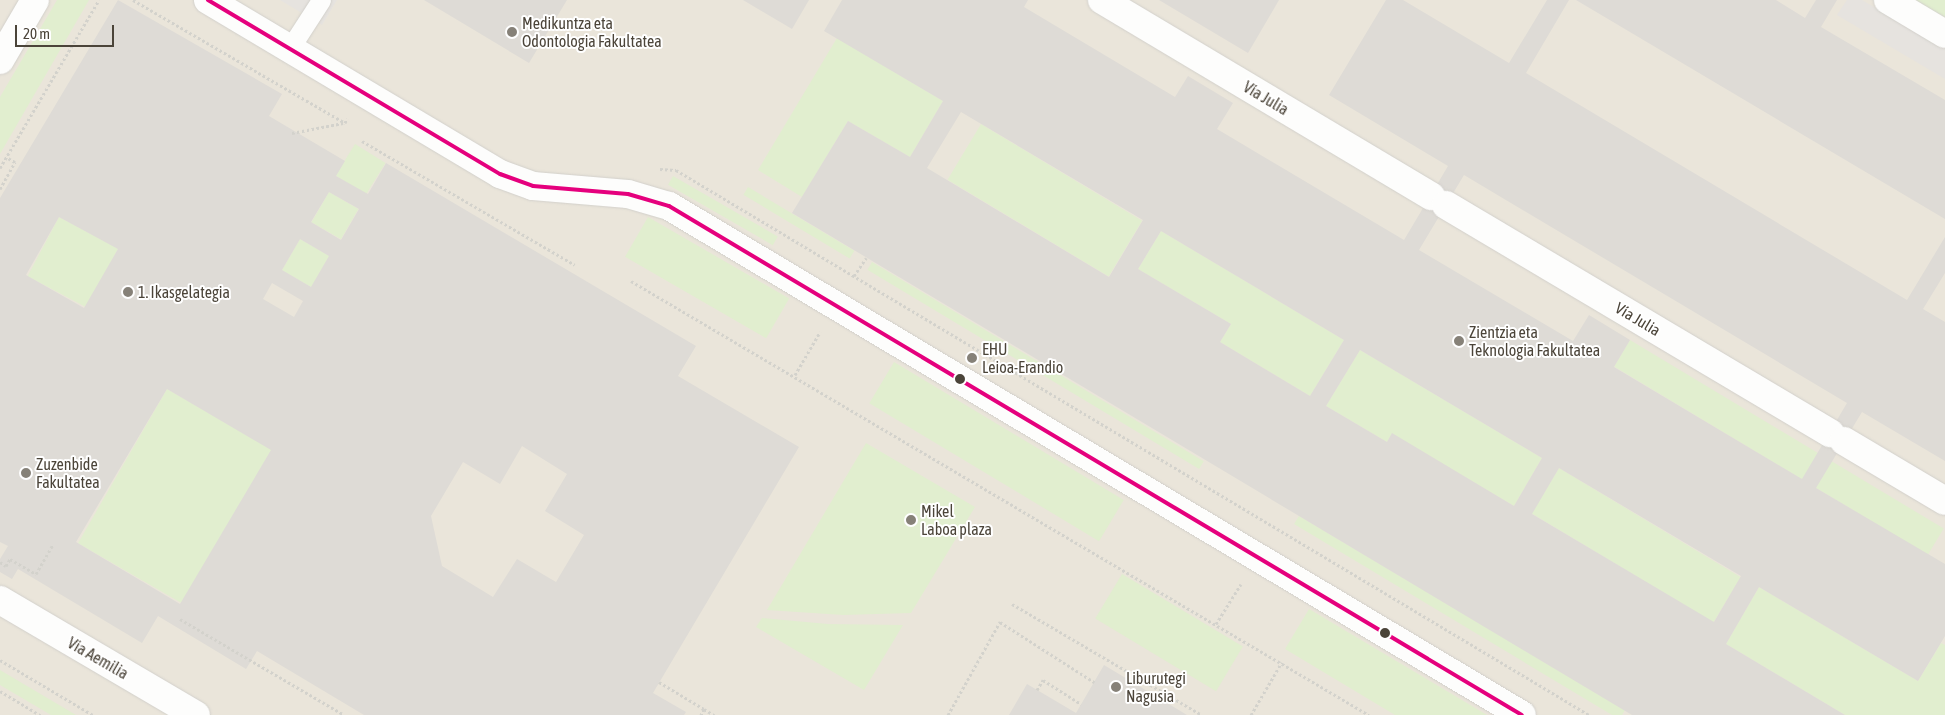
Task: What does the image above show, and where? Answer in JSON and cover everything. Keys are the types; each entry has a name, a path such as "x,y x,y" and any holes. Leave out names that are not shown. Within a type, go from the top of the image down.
{"street":[{"path":"0,60 35,0"},
{"path":"208,0 500,174 533,186 628,194 669,206 1522,715"},
{"name":"Vía Julia","path":"1102,0 1945,501"},
{"path":"1888,0 1945,34"},
{"name":"Via Aemilia","path":"0,600 196,715"}],"lane":[{"path":"290,48 321,0"}],"path":[{"path":"0,168 99,0"},
{"path":"292,132 344,122"},
{"path":"362,141 575,265"},
{"path":"0,188 15,162 6,157"},
{"path":"631,281 1282,662 1369,715"},
{"path":"0,562 6,566 10,559 36,574 53,544"},
{"path":"1012,604 1202,715"},
{"path":"180,619 344,715"},
{"path":"948,715 1000,622 1094,682"},
{"path":"0,660 93,715"},
{"path":"1251,715 1282,662"},
{"path":"1038,690 1044,680 1081,704"},
{"path":"659,682 714,715"},
{"path":"0,691 40,715"},
{"path":"701,715 704,710"}],"shaded area":[{"name":"EHU Leioa-Erandio","path":"0,0 1945,0 1945,715 0,715"},
{"path":"280,0 337,0 322,25"},
{"path":"1847,0 1862,0 1945,49 1945,79 1837,15"}],"green space":[{"path":"57,0 89,0 0,154 0,97"},
{"path":"1912,0 1945,0 1945,19"},
{"path":"837,38 943,101 910,157 848,121 802,197 758,170"},
{"path":"981,124 1142,221 1109,277 948,180"},
{"path":"355,144 386,163 366,194 335,175"},
{"path":"673,176 778,236 773,245 668,185"},
{"path":"748,187 854,251 850,259 743,195"},
{"path":"329,192 358,209 341,239 312,222"},
{"path":"59,217 118,248 87,308 28,276"},
{"path":"648,217 789,298 766,338 625,257"},
{"path":"1161,231 1344,340 1310,396 1220,342 1231,324 1138,269"},
{"path":"300,239 329,256 311,287 282,270"},
{"path":"872,262 1204,461 1199,469 867,270"},
{"path":"1630,340 1944,529 1928,555 1614,367"},
{"path":"1360,350 1542,458 1514,506 1392,434 1387,442 1326,406"},
{"path":"894,362 1124,500 1099,541 869,403"},
{"path":"167,389 272,450 183,604 78,543"},
{"path":"866,443 975,507 911,613 843,615 767,610"},
{"path":"1559,468 1741,577 1713,623 1532,513"},
{"path":"1299,516 1625,710 1622,715 1612,715 1294,524"},
{"path":"1122,574 1243,647 1216,691 1095,619"},
{"path":"1759,587 1918,681 1941,643 1945,645 1945,715 1845,715 1726,644"},
{"path":"1309,609 1487,715 1395,715 1285,649"},
{"path":"762,618 828,624 903,625 864,690 756,627"},
{"path":"0,670 76,715 51,715 0,685"}],"building":[{"path":"118,0 282,94 269,116 345,161 336,176 368,194 386,163 696,346 678,376 799,447 653,693 686,712 684,715 364,715 257,651 246,669 158,616 142,643 18,569 12,579 0,572 0,559 8,546 0,542 0,198","holes":["329,192 359,209 341,240 311,222","59,217 118,249 84,308 26,275","300,239 329,256 311,287 282,270","272,283 303,301 294,317 263,299","167,389 271,450 180,604 76,542","522,446 567,474 545,511 584,535 556,582 517,559 493,597 442,566 431,516 463,462 500,484"]},
{"name":"Medikuntza eta Odontologia Fakultatea","path":"424,0 567,0 529,63"},
{"path":"743,0 809,0 792,29"},
{"path":"842,0 1028,0 1024,7 1175,97 1188,76 1233,103 1217,129 1404,240 1448,166 1329,95 1386,0 1403,0 1509,63 1547,0 1569,0 1526,73 1907,300 1945,237 1945,273 1923,309 1945,322 1945,461 1862,412 1816,488 1945,564 1945,636 1918,681 1759,587 1726,644 1845,715 1632,715 792,213 848,121 910,157 943,101 824,31","holes":["961,112 1143,220 1109,277 927,168","1464,175 1847,403 1802,479 1614,367 1630,340 1589,315 1573,341 1419,250","1161,231 1344,340 1310,396 1220,342 1231,324 1138,269","1360,350 1542,458 1514,506 1392,433 1387,442 1326,406","1559,468 1741,576 1714,622 1532,514"]},
{"path":"1159,0 1279,0 1248,53"},
{"path":"1576,0 1776,0 1805,18 1816,0 1837,0 1821,27 1945,100 1945,219"},
{"name":"Liburutegi Nagusia","path":"1104,665 1187,715 1009,715 1027,684 1076,713"}],"transit line":[{"path":"208,0 500,174 533,186 628,194 669,206 1522,715"}],"place":[{"name":"Medikuntza eta Odontologia Fakultatea","path":"512,32"},
{"name":"1. Ikasgelategia","path":"128,292"},
{"name":"Zientzia eta Teknologia Fakultatea","path":"1459,341"},
{"name":"EHU Leioa-Erandio","path":"972,358"},
{"name":"Zuzenbide Fakultatea","path":"26,473"},
{"name":"Mikel Laboa plaza","path":"911,520"},
{"name":"Liburutegi Nagusia","path":"1116,687"}]}
